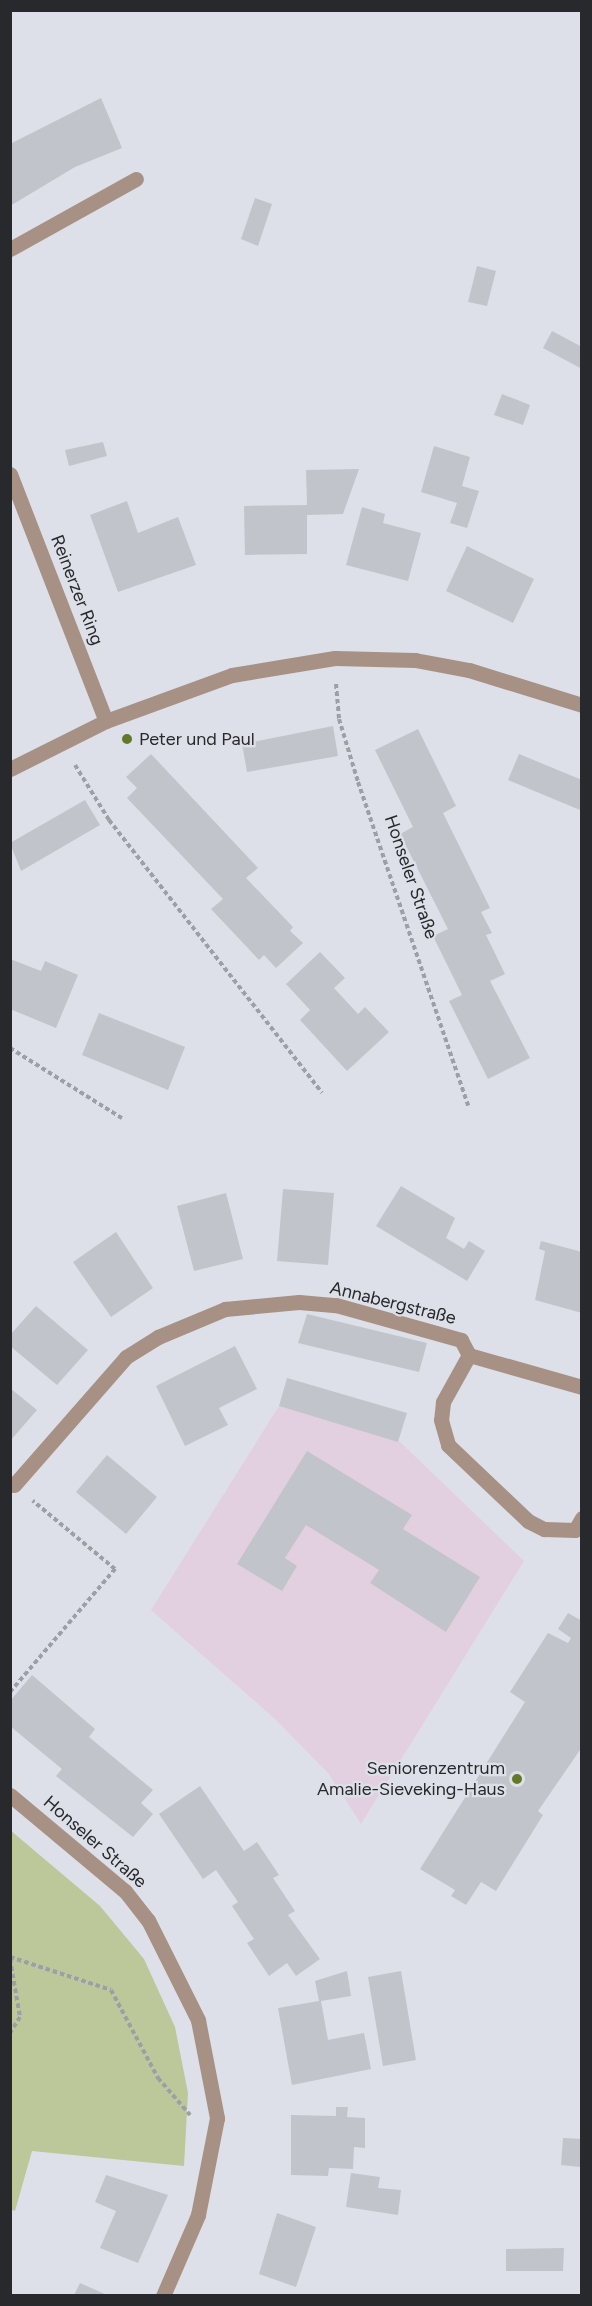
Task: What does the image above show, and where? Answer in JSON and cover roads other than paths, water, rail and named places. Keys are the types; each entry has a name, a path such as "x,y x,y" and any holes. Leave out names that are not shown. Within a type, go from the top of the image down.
{"street":[{"path":"10,249 136,179"},
{"name":"Reinerzer Ring","path":"10,474 15,500 106,721"},
{"path":"10,770 64,740 106,721 232,675 334,658 415,660 469,670 582,705"},
{"name":"Annabergstraße","path":"14,1485 126,1357 158,1337 225,1309 299,1302 336,1305 461,1340 469,1355 582,1387"},
{"path":"469,1355 443,1401 448,1445 528,1521 544,1529 575,1530 582,1518"},
{"name":"Honseler Straße","path":"10,1795 125,1891 148,1920 198,2020 217,2118 198,2215 163,2295"}],"place":[{"name":"Peter und Paul","path":"127,739"},
{"name":"Seniorenzentrum Amalie-Sieveking-Haus","path":"517,1779"}]}
